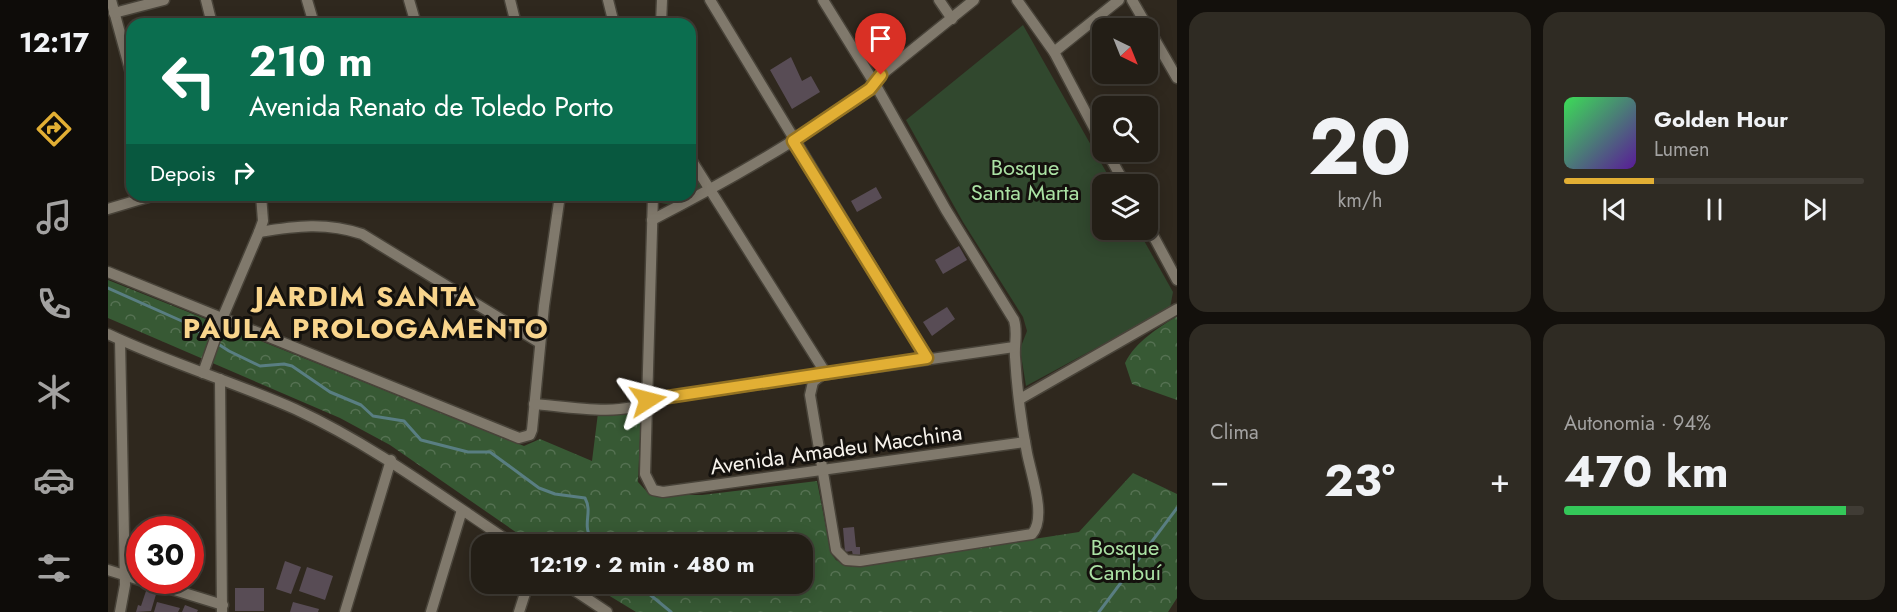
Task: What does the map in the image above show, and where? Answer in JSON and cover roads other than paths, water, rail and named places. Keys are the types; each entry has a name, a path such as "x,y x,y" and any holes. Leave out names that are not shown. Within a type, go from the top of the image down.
{"street":[{"path":"111,0 126,56"},
{"path":"114,13 164,0"},
{"path":"206,0 210,18"},
{"path":"307,0 312,18"},
{"path":"409,0 414,18"},
{"path":"510,0 514,18"},
{"path":"608,0 612,18"},
{"path":"661,18 662,0"},
{"path":"710,0 793,141 927,358"},
{"path":"823,0 875,84 946,210 1014,320 1017,337 1014,347 1025,442 1039,513 1036,529 1029,536 929,552 855,562 842,557 834,546 810,394 813,382 825,372"},
{"path":"939,0 952,19"},
{"path":"696,198 793,141 875,84 881,75 974,0"},
{"path":"1017,0 1054,52 1092,124"},
{"path":"1054,52 1119,0"},
{"path":"1132,0 1177,78"},
{"path":"696,168 825,372"},
{"path":"108,209 135,201"},
{"path":"203,373 220,325 260,232 263,221 261,201"},
{"path":"108,272 220,325 288,343 519,438 530,435 559,201"},
{"path":"648,400 653,201"},
{"path":"652,220 690,201"},
{"path":"260,232 313,224 332,226 362,234 540,343"},
{"path":"1156,240 1177,280"},
{"path":"1020,399 1177,309"},
{"path":"108,334 294,409 390,460 498,534"},
{"path":"120,340 125,575 120,612"},
{"path":"534,404 614,410 634,408 648,400 825,372 1014,347"},
{"path":"180,594 222,609 220,379"},
{"name":"Avenida Amadeu Macchina","path":"648,400 645,474 648,485 653,490 663,492 822,472 1025,442"},
{"path":"345,612 390,460"},
{"path":"431,612 462,510"},
{"path":"108,570 125,575"},
{"path":"519,612 525,594"},
{"path":"580,594 607,612"}],"waterway":[{"path":"108,288 184,322 229,351 260,366 284,364 292,366 330,392 361,405 373,416 404,421 421,440 468,452 490,452 539,488 555,494 585,498 589,534"},
{"path":"1099,612 1177,508"},
{"path":"649,594 671,612"}],"district":[{"name":"JARDIM SANTA PAULA PROLOGAMENTO","path":"366,312"}],"park label":[{"name":"Bosque Santa Marta","path":"1025,180"},
{"name":"Bosque Cambuí","path":"1125,560"}]}
